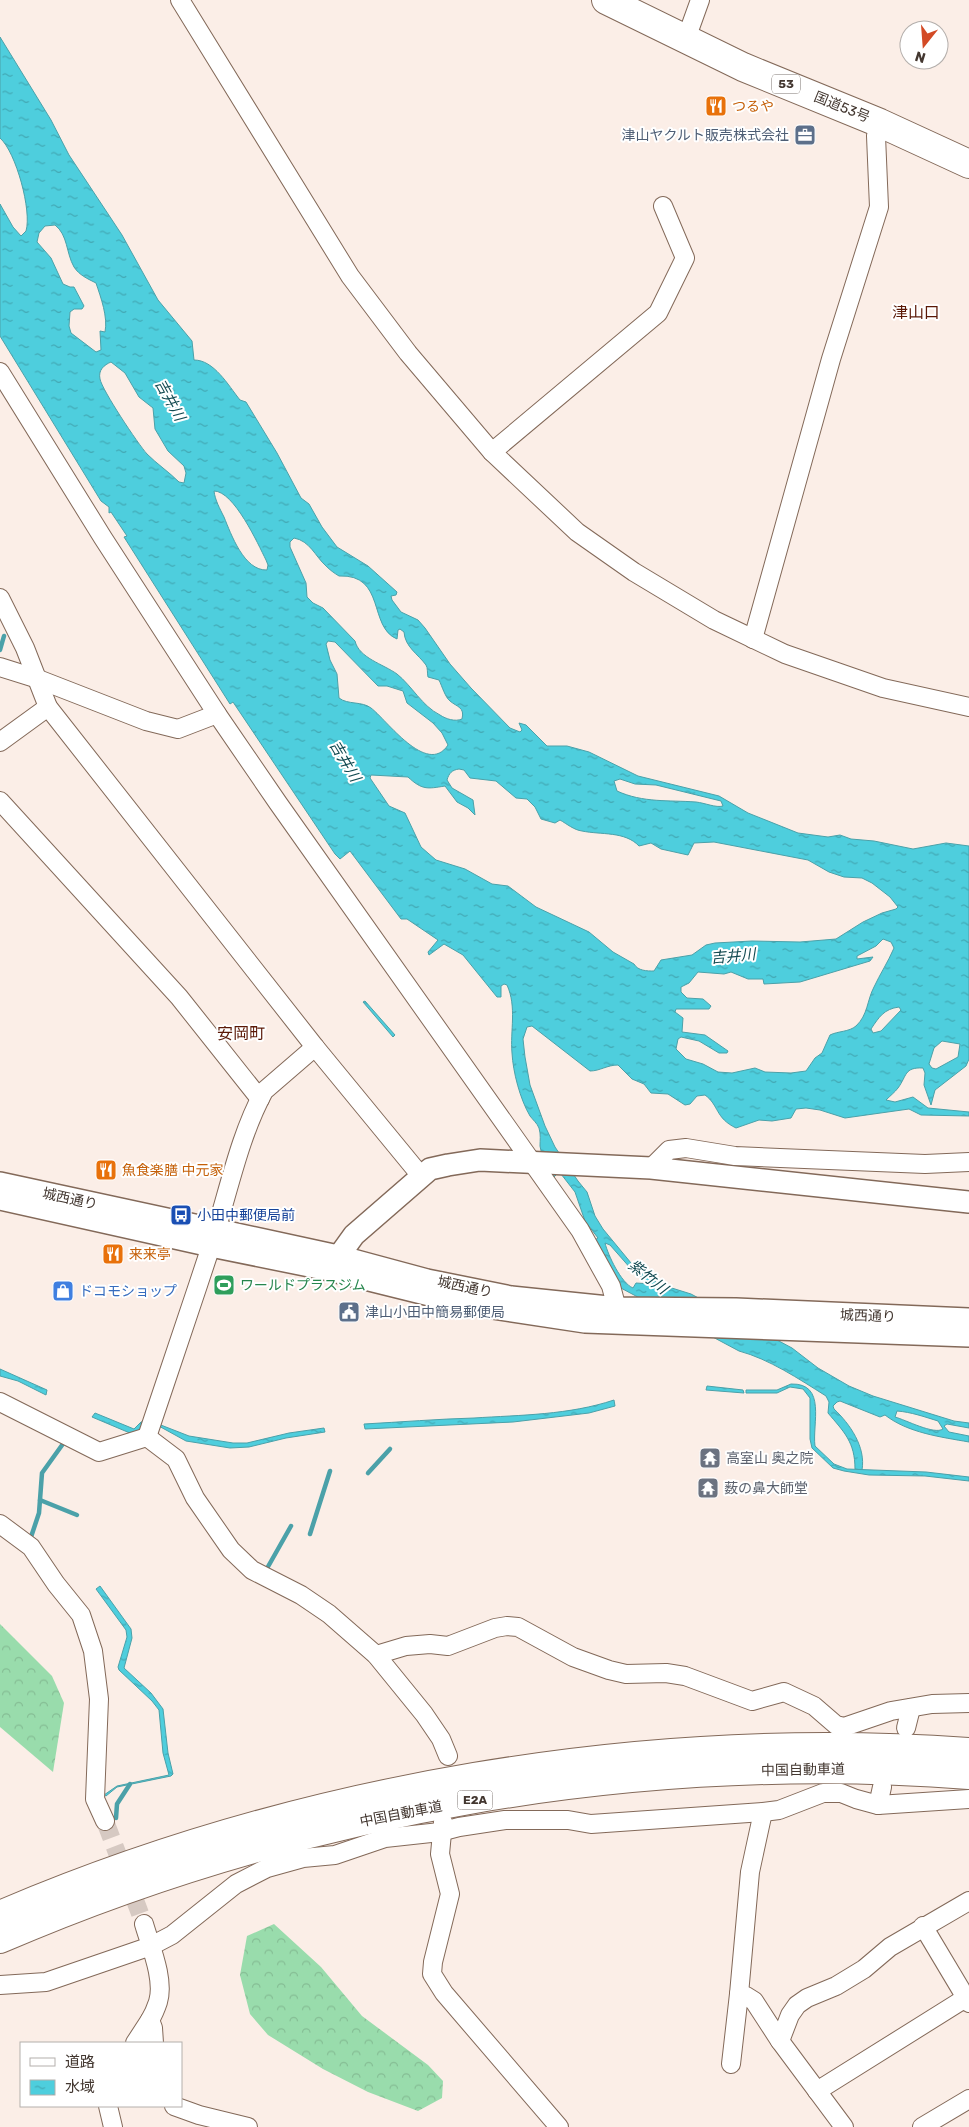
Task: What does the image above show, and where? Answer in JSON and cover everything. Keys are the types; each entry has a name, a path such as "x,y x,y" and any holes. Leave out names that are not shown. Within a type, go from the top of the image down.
{"highway":[{"name":"国道53号","path":"606,0 743,67 880,123 969,164"},
{"name":"中国自動車道","path":"0,1915 101,1875 182,1848 262,1825 347,1803 512,1771 671,1753 755,1749 846,1747 969,1752"},
{"name":"中国自動車道","path":"0,1939 109,1896 186,1869 351,1824 429,1808 590,1784 689,1775 845,1769 969,1775"}],"street":[{"path":"180,0 350,276 408,353 492,452 577,532 634,572 706,616 785,654 883,688 969,707"},
{"path":"686,39 700,0"},
{"path":"753,639 831,359 879,207 876,136 880,123"},
{"path":"492,452 658,313 685,258 663,206"},
{"path":"0,372 103,538 216,714 535,1161 580,1230 611,1286 619,1316"},
{"path":"0,598 25,648 48,707 315,1047 421,1176"},
{"path":"0,667 38,679 146,721 178,729 216,714"},
{"path":"0,742 48,707"},
{"path":"0,801 179,997 260,1099"},
{"path":"147,1438 241,1150 260,1099 264,1091 315,1047"},
{"path":"651,1168 669,1150 686,1148 745,1157 925,1164 969,1162"},
{"path":"333,1263 349,1240 421,1176 430,1170 448,1164 480,1160 582,1163 651,1168 969,1202"},
{"name":"城西通り","path":"0,1183 213,1238"},
{"name":"城西通り","path":"0,1199 213,1238 511,1297 675,1325 969,1336"},
{"name":"城西通り","path":"619,1316 647,1308 736,1309 969,1319"},
{"path":"0,1402 100,1452 147,1438"},
{"path":"147,1438 176,1459 195,1498 231,1550 252,1570 301,1595 330,1614 376,1655 424,1714 441,1738 448,1756"},
{"path":"0,1524 31,1546 56,1584 81,1615 93,1651 99,1699 95,1799 105,1821"},
{"path":"376,1655 406,1646 430,1644 448,1646 495,1628 507,1626 518,1627 573,1658 609,1670 626,1674 666,1673 685,1676 752,1701 784,1692 814,1706 836,1725 844,1727 891,1711 932,1704 969,1703"},
{"path":"906,1728 911,1708"},
{"path":"878,1805 882,1787"},
{"path":"0,1985 46,1982 150,1946 172,1935 236,1884 267,1868 303,1858 335,1855 385,1838 442,1825 459,1827 505,1820 568,1820 591,1824 763,1812 779,1810 824,1793 841,1793 863,1802 878,1805 969,1799"},
{"path":"731,2064 740,1994 750,1872 763,1812"},
{"path":"442,1825 440,1854 450,1894 433,1962 432,1974 444,1993 559,2127"},
{"path":"780,2041 790,2015 797,2005 807,1998 836,1986 864,1969 890,1947 969,1901"},
{"path":"136,2042 150,2020 159,2001 160,1985 144,1924"},
{"path":"817,2091 968,1999 924,1926"},
{"path":"740,1994 754,2001 780,2041 844,2127"},
{"path":"150,2020 153,2028 154,2042"},
{"path":"922,2127 969,2099"},
{"path":"108,2107 113,2127"},
{"path":"177,2107 199,2115 248,2127"}],"green space":[{"path":"0,1624 52,1676 64,1703 53,1772 0,1727"},
{"path":"274,1924 321,1967 362,2016 428,2065 443,2081 442,2098 418,2111 368,2092 323,2069 268,2035 250,2014 240,1975 247,1936"}],"water":[{"path":"0,37 51,120 69,155 122,235 158,300 192,341 194,360 208,364 220,374 240,400 246,402 277,453 301,498 309,504 322,527 337,547 368,566 397,592 396,595 391,596 401,612 418,620 450,664 510,728 520,732 522,730 519,723 526,725 547,746 567,746 589,752 638,776 719,796 748,813 798,833 828,837 840,835 851,839 874,841 913,849 946,843 969,846 969,1059 966,1066 935,1090 931,1105 924,1085 925,1073 923,1068 909,1071 898,1088 886,1100 895,1102 913,1097 928,1108 969,1112 969,1116 921,1115 909,1109 845,1118 820,1110 806,1108 796,1109 791,1118 772,1121 759,1120 736,1128 724,1120 713,1103 705,1095 697,1096 690,1104 685,1105 668,1094 651,1093 644,1084 632,1079 618,1065 590,1071 532,1026 527,1027 523,1039 530,1085 555,1147 587,1192 595,1216 603,1229 636,1269 659,1284 691,1294 792,1348 818,1368 849,1386 873,1396 954,1421 969,1423 969,1428 947,1424 944,1426 949,1432 969,1436 969,1442 914,1430 885,1415 880,1417 840,1401 833,1406 834,1409 856,1436 862,1453 862,1470 855,1469 851,1444 844,1432 828,1413 829,1402 826,1396 773,1364 739,1351 619,1287 590,1243 598,1238 585,1221 575,1192 561,1174 558,1173 554,1177 543,1159 539,1128 526,1109 515,1077 512,1053 512,1002 507,985 501,986 501,997 497,997 463,955 444,944 429,955 428,952 438,940 407,919 401,919 350,851 340,859 335,854 233,702 230,704 124,537 127,536 111,512 109,513 109,507 101,501 0,336 0,204 13,227 21,236 26,231 27,210 17,168 6,145 0,138","holes":["55,225 65,239 71,262 76,270 96,283 106,320 105,332 100,331 101,350 96,352 71,333 69,326 70,312 74,309 82,309 84,306 74,287 63,284 51,258 37,242 39,233 45,226","111,362 125,373 139,397 153,408 155,429 168,451 184,466 186,473 184,483 179,482 147,454 129,429 102,385 100,376 104,366","214,491 222,493 237,509 266,560 267,570 259,569 245,558 235,542","294,538 300,540 335,574 354,578 364,583 375,602 382,624 388,633 397,639 398,630 400,629 404,632 409,646 426,665 428,677 439,680 448,699 460,708 463,715 462,719 451,720 434,711 397,674 361,652 355,641 323,608 313,603 307,597 306,583 290,547 290,542","328,641 335,642 378,686 387,686 403,691 407,703 433,723 442,733 448,745 439,753 429,754 407,743 371,708 339,698 337,674 330,660 326,644","464,770 470,778 496,781 516,798 527,799 535,807 541,819 555,823 560,820 579,830 612,834 627,838 639,846 651,843 661,849 688,855 694,843 714,842 808,860 829,872 844,877 862,878 872,883 890,897 898,907 863,922 836,939 800,942 752,941 715,943 706,945 692,955 661,960 654,971 643,970 613,952 589,932 536,907 508,886 492,884 465,869 436,860 421,847 405,813 389,806 370,778 371,775 408,777 425,788 445,786 457,802 468,808 475,815 473,800 452,788 447,780 453,771","620,779 635,784 656,785 721,801 723,806 637,798 617,791 614,781","883,939 891,942 894,948 874,987 860,1022 850,1029 830,1035 822,1053 815,1058 806,1071 791,1073 765,1072 755,1068 732,1073 718,1072 703,1064 686,1059 676,1049 678,1039 681,1037 699,1041 719,1053 727,1053 728,1051 705,1035 682,1032 683,1018 675,1012 676,1009 709,1009 711,1006 703,999 687,998 681,992 681,987 689,983 698,972 724,974 731,972 748,979 763,979 764,984 800,982 870,961 873,957 857,959 857,956 876,946","899,1007 901,1010 881,1031 873,1033 871,1029 882,1014","942,1041 960,1044 958,1057 936,1069 932,1068 929,1064 934,1048","605,1243 610,1245 632,1270 651,1284 636,1283 633,1288 624,1281 612,1261","897,1411 938,1421 943,1429 933,1430 895,1417"]},
{"path":"365,1001 395,1035 393,1037 363,1002"},
{"path":"0,1369 47,1390 46,1395 18,1381 0,1376"},
{"path":"791,1384 802,1385 810,1390 814,1397 816,1416 815,1446 834,1464 847,1469 926,1472 969,1477 969,1481 925,1476 869,1475 833,1468 812,1448 810,1439 810,1398 803,1389 790,1387 777,1393 746,1393 746,1390 777,1390"},
{"path":"707,1386 743,1390 744,1393 706,1390"},
{"path":"614,1400 615,1406 589,1413 513,1422 365,1429 364,1424 545,1414 580,1409"},
{"path":"95,1413 134,1429 141,1422 148,1420 189,1436 233,1443 247,1443 289,1433 324,1428 325,1432 286,1438 249,1447 230,1448 186,1441 157,1425 137,1436 92,1417"},
{"path":"100,1586 131,1629 132,1638 124,1668 151,1693 163,1709 168,1753 173,1774 171,1776 117,1787 106,1796 104,1795 117,1786 169,1775 163,1753 159,1710 119,1670 118,1667 127,1637 126,1630 96,1589"}],"waterway":[{"path":"0,650 4,636"},
{"path":"30,1540 39,1513 42,1473 65,1441"},
{"path":"368,1473 390,1449"},
{"path":"310,1534 330,1471"},
{"path":"40,1500 77,1515"},
{"path":"265,1572 291,1526"},
{"path":"116,1818 117,1804 130,1784"}],"tunnel":[{"path":"105,1821 144,1924"}],"place":[{"name":"つるや","path":"716,106"},
{"name":"津山ヤクルト販売株式会社","path":"805,135"},
{"name":"魚食楽膳 中元家","path":"106,1170"},
{"name":"小田中郵便局前","path":"181,1215"},
{"name":"来来亭","path":"113,1254"},
{"name":"ワールドプラスジム","path":"224,1285"},
{"name":"ドコモショップ","path":"63,1291"},
{"name":"津山小田中簡易郵便局","path":"349,1312"},
{"name":"高室山 奥之院","path":"710,1458"},
{"name":"薮の鼻大師堂","path":"708,1488"}],"district":[{"name":"津山口","path":"916,312"},
{"name":"安岡町","path":"241,1033"}],"water label":[{"name":"吉井川","path":"170,400"},
{"name":"吉井川","path":"345,761"},
{"name":"吉井川","path":"733,956"},
{"name":"紫竹川","path":"648,1277"}]}
